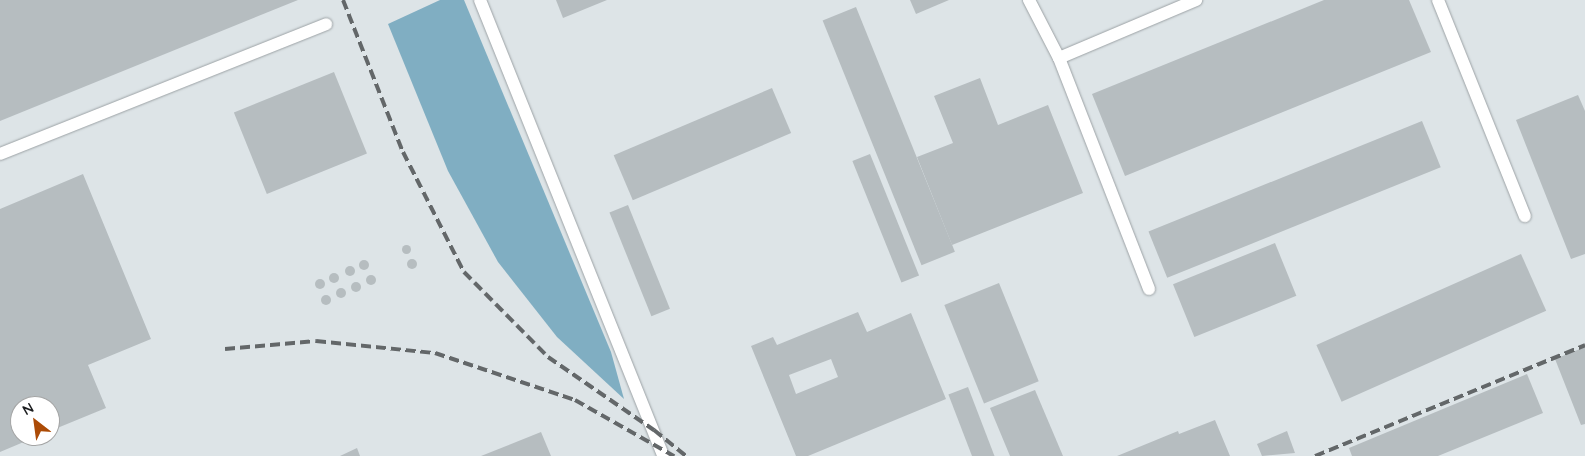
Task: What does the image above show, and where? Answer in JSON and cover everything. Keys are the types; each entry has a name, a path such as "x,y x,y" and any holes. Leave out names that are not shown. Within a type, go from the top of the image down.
{"lane":[{"path":"480,0 663,456"},
{"path":"1029,0 1059,58 1148,289"},
{"path":"1059,58 1196,0"},
{"path":"1438,0 1525,216"},
{"path":"0,154 326,24"}],"shaded area":[{"path":"440,0 464,0 611,352 624,399 557,337 498,262 448,171 388,24"}],"building":[{"path":"0,0 298,0 0,121"},
{"path":"556,0 607,0 563,18"},
{"path":"910,0 949,0 916,14"},
{"path":"1324,0 1409,0 1431,52 1125,176 1092,94"},
{"path":"856,7 955,252 922,265 823,20"},
{"path":"334,72 367,154 267,194 234,112"},
{"path":"980,78 998,125 1048,105 1083,193 952,245 917,157 953,143 934,96"},
{"path":"772,88 791,133 633,200 614,155"},
{"path":"1578,95 1585,111 1585,254 1571,259 1516,120"},
{"path":"1422,121 1441,167 1167,278 1148,232"},
{"path":"870,154 919,275 901,283 852,161"},
{"path":"83,174 151,339 88,365 106,408 60,427 60,396 10,396 10,446 14,446 0,452 0,209"},
{"path":"628,205 670,309 651,316 609,212"},
{"path":"1275,243 1296,296 1194,337 1173,284"},
{"path":"406,244 411,249 406,254 401,249"},
{"path":"1521,254 1546,311 1342,402 1316,345"},
{"path":"412,259 417,264 412,269 407,264"},
{"path":"364,260 369,265 364,270 359,265"},
{"path":"350,266 355,271 350,276 345,271"},
{"path":"334,273 339,278 334,283 329,278"},
{"path":"371,275 376,280 371,285 366,280"},
{"path":"320,279 325,284 320,289 315,284"},
{"path":"356,282 361,287 356,292 351,287"},
{"path":"999,283 1039,381 984,403 944,305"},
{"path":"341,288 346,293 341,298 336,293"},
{"path":"326,295 331,300 326,305 321,300"},
{"path":"858,312 867,332 911,313 946,399 808,456 796,456 751,346 773,337 777,345","holes":["831,359 838,377 796,394 789,375"]},
{"path":"1585,347 1585,424 1581,425 1555,359"},
{"path":"1527,374 1543,413 1438,456 1352,456 1349,448"},
{"path":"968,387 994,456 972,456 948,395"},
{"path":"1035,390 1063,456 1010,456 990,408"},
{"path":"1215,420 1230,456 1117,456 1178,431 1179,434"},
{"path":"1287,431 1295,453 1262,456 1257,444"},
{"path":"541,432 551,456 481,456"},
{"path":"357,448 360,456 340,456"}],"railway":[{"path":"343,0 403,152 464,272 548,357 654,430 686,456"},
{"path":"225,349 316,341 435,353 575,400 674,456"},
{"path":"1315,456 1585,345"}]}
